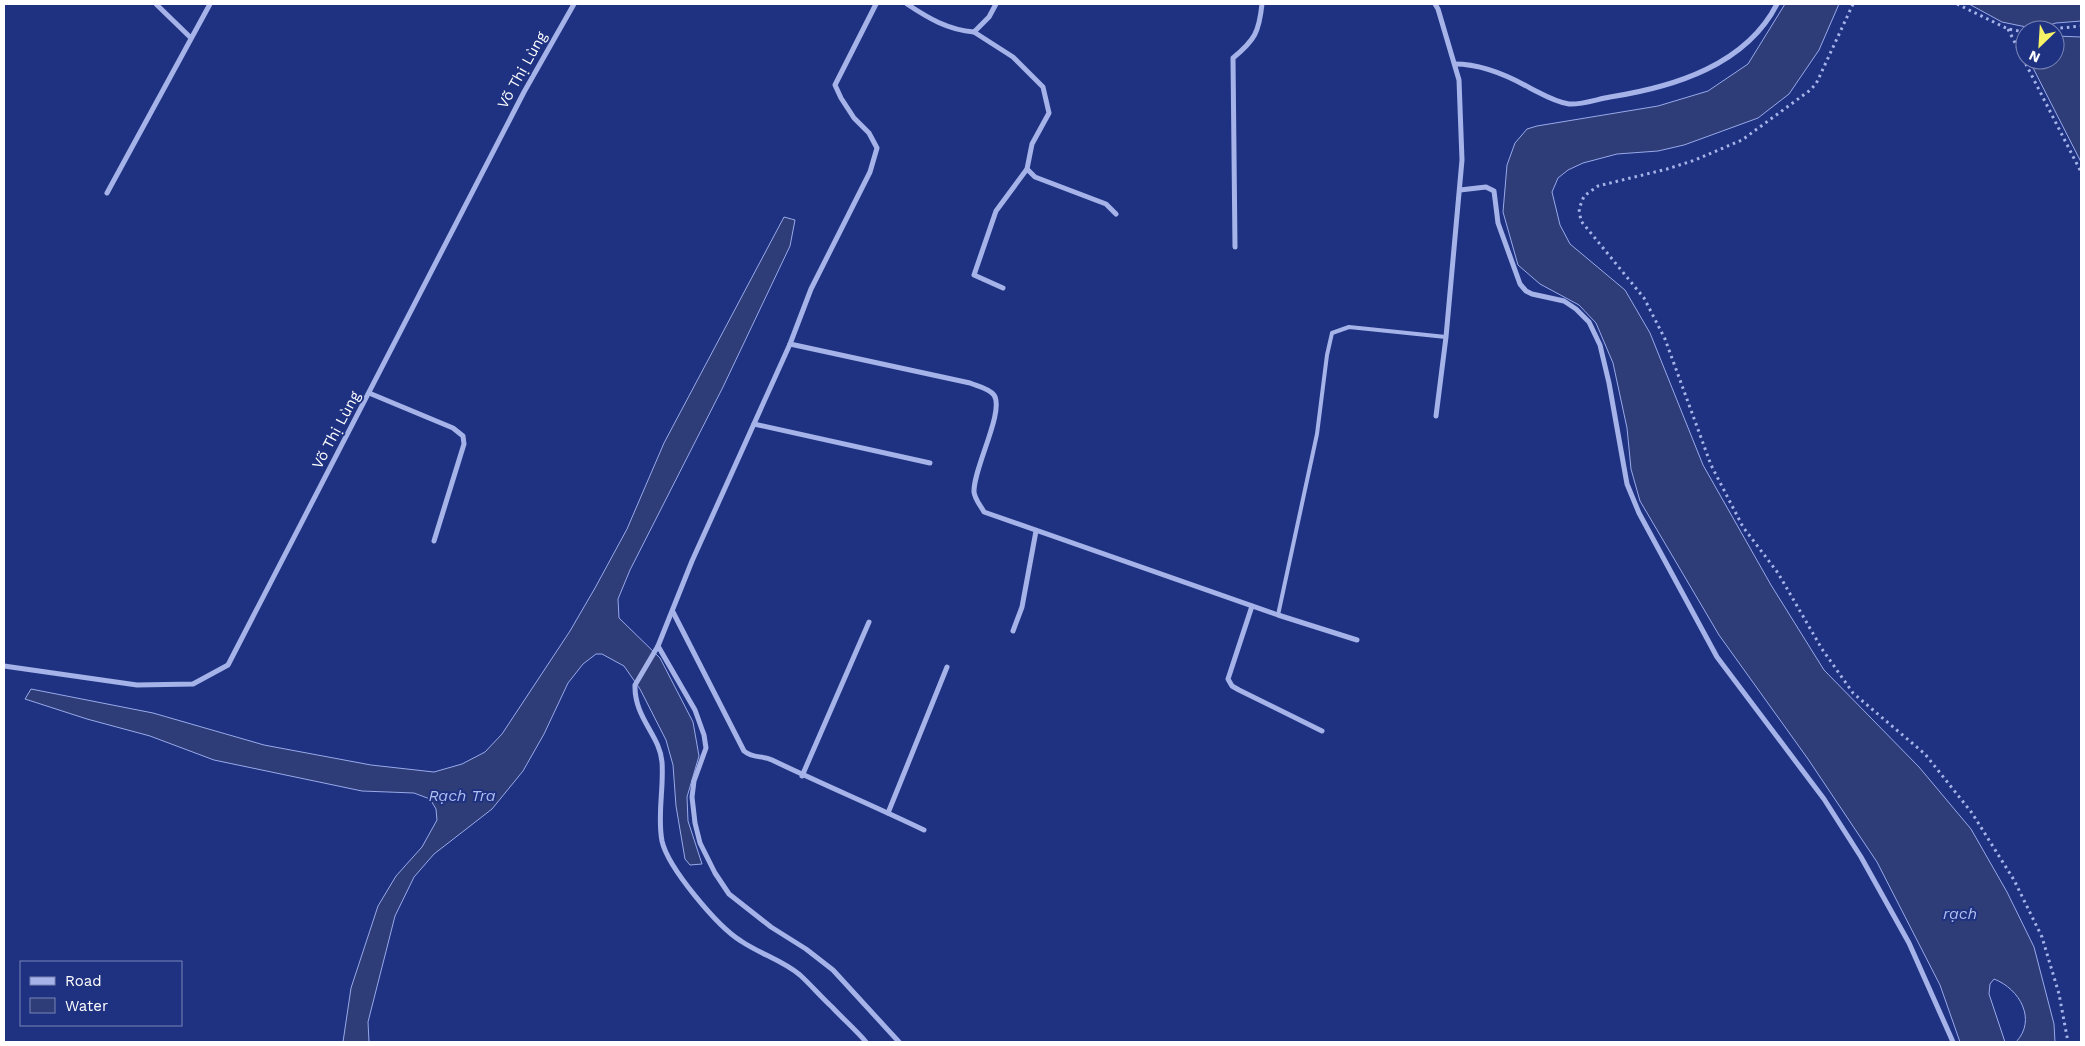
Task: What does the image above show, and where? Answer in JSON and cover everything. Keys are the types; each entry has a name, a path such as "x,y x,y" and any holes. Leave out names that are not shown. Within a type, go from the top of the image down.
{"street":[{"path":"156,4 191,38"},
{"path":"108,193 210,4"},
{"name":"Võ Thị Lùng","path":"4,666 137,685 193,684 228,665 524,92 574,4"},
{"path":"866,1042 799,974 774,957 740,941 718,923 676,870 662,843 659,813 662,761 658,746 638,710 635,685 657,648 673,612 692,561 790,344 811,289 870,172 877,148 869,133 854,118 840,98 836,85 876,4"},
{"path":"907,4 932,20 958,31 974,32 1013,57 1043,87 1049,113 1032,144 1027,169 996,211 974,275 1002,288"},
{"path":"974,32 989,17 996,4"},
{"path":"1235,247 1233,58 1251,44 1260,26 1262,4"},
{"path":"1435,4 1460,80 1462,160 1446,337 1436,416"},
{"path":"1454,64 1470,64 1508,76 1552,99 1570,104 1622,96 1681,81 1722,61 1735,53 1758,33 1777,4"},
{"path":"1027,169 1035,177 1106,204 1116,214"},
{"path":"1460,190 1486,187 1494,190 1498,223 1520,284 1526,291 1532,294 1564,301 1576,309 1589,322 1600,345 1610,383 1627,484 1639,513 1717,657 1824,799 1862,857 1909,943 1953,1042"},
{"path":"790,344 970,383 987,389 994,395 998,407 982,454 974,491 976,501 984,512 1278,615 1357,640"},
{"path":"369,393 453,428 463,436 464,444 434,541"},
{"path":"754,424 930,463"},
{"path":"1013,631 1022,607 1036,531"},
{"path":"1252,606 1228,679 1232,686 1239,690 1322,731"},
{"path":"673,612 744,751 749,756 770,760 924,830"},
{"path":"802,776 869,622"},
{"path":"657,648 695,710 704,735 706,748 694,781 692,797 700,843 715,873 729,894 771,927 806,949 833,970 899,1042"},
{"path":"888,813 947,667"}],"lane":[{"path":"1278,615 1317,434 1327,355 1332,333 1349,327 1446,337"}],"path":[{"path":"1853,4 1816,84 1809,91 1742,140 1695,160 1667,169 1598,186 1584,196 1579,209 1581,221 1644,298 1665,339 1711,465 1743,527 1778,573 1822,649 1853,693 1925,754 1972,813 2014,880 2042,937 2059,994 2068,1042"},
{"path":"1957,4 2008,29 2015,30"},
{"path":"2065,28 2081,26"},
{"path":"2008,29 2081,172"}],"water":[{"name":"rạch","path":"1785,4 1839,4 1819,50 1789,94 1758,118 1684,145 1658,151 1617,154 1583,163 1568,170 1558,178 1552,192 1560,225 1570,244 1625,290 1650,333 1703,465 1771,585 1824,670 1919,767 1971,829 2007,892 2034,947 2054,1024 2055,1042 2016,1042 2025,1024 2023,1006 2011,990 1994,979 1990,984 1989,994 2005,1042 1960,1042 1940,985 1877,862 1808,759 1719,635 1640,501 1631,469 1627,428 1613,363 1596,323 1579,305 1540,284 1518,265 1503,212 1507,165 1515,143 1527,129 1658,106 1708,91 1748,64"},
{"path":"1969,4 2081,4 2081,21 2065,22 2065,20 2015,20 2015,25 2002,22"},
{"path":"2065,36 2081,37 2081,162 2034,70 2065,70"},
{"name":"Rạch Tra","path":"784,217 795,220 790,246 723,387 630,570 618,599 619,618 660,658 693,722 699,756 687,797 688,821 702,864 690,865 685,859 676,806 673,765 666,740 640,689 624,666 602,654 596,654 583,664 568,683 544,734 523,771 492,809 434,854 414,877 395,916 368,1022 369,1042 343,1042 351,988 378,906 396,876 422,847 437,820 436,809 430,799 414,793 362,791 214,760 150,736 87,719 25,699 31,689 153,713 264,745 371,765 434,772 462,764 485,752 502,734 570,631 595,588 627,529 664,443"}]}
